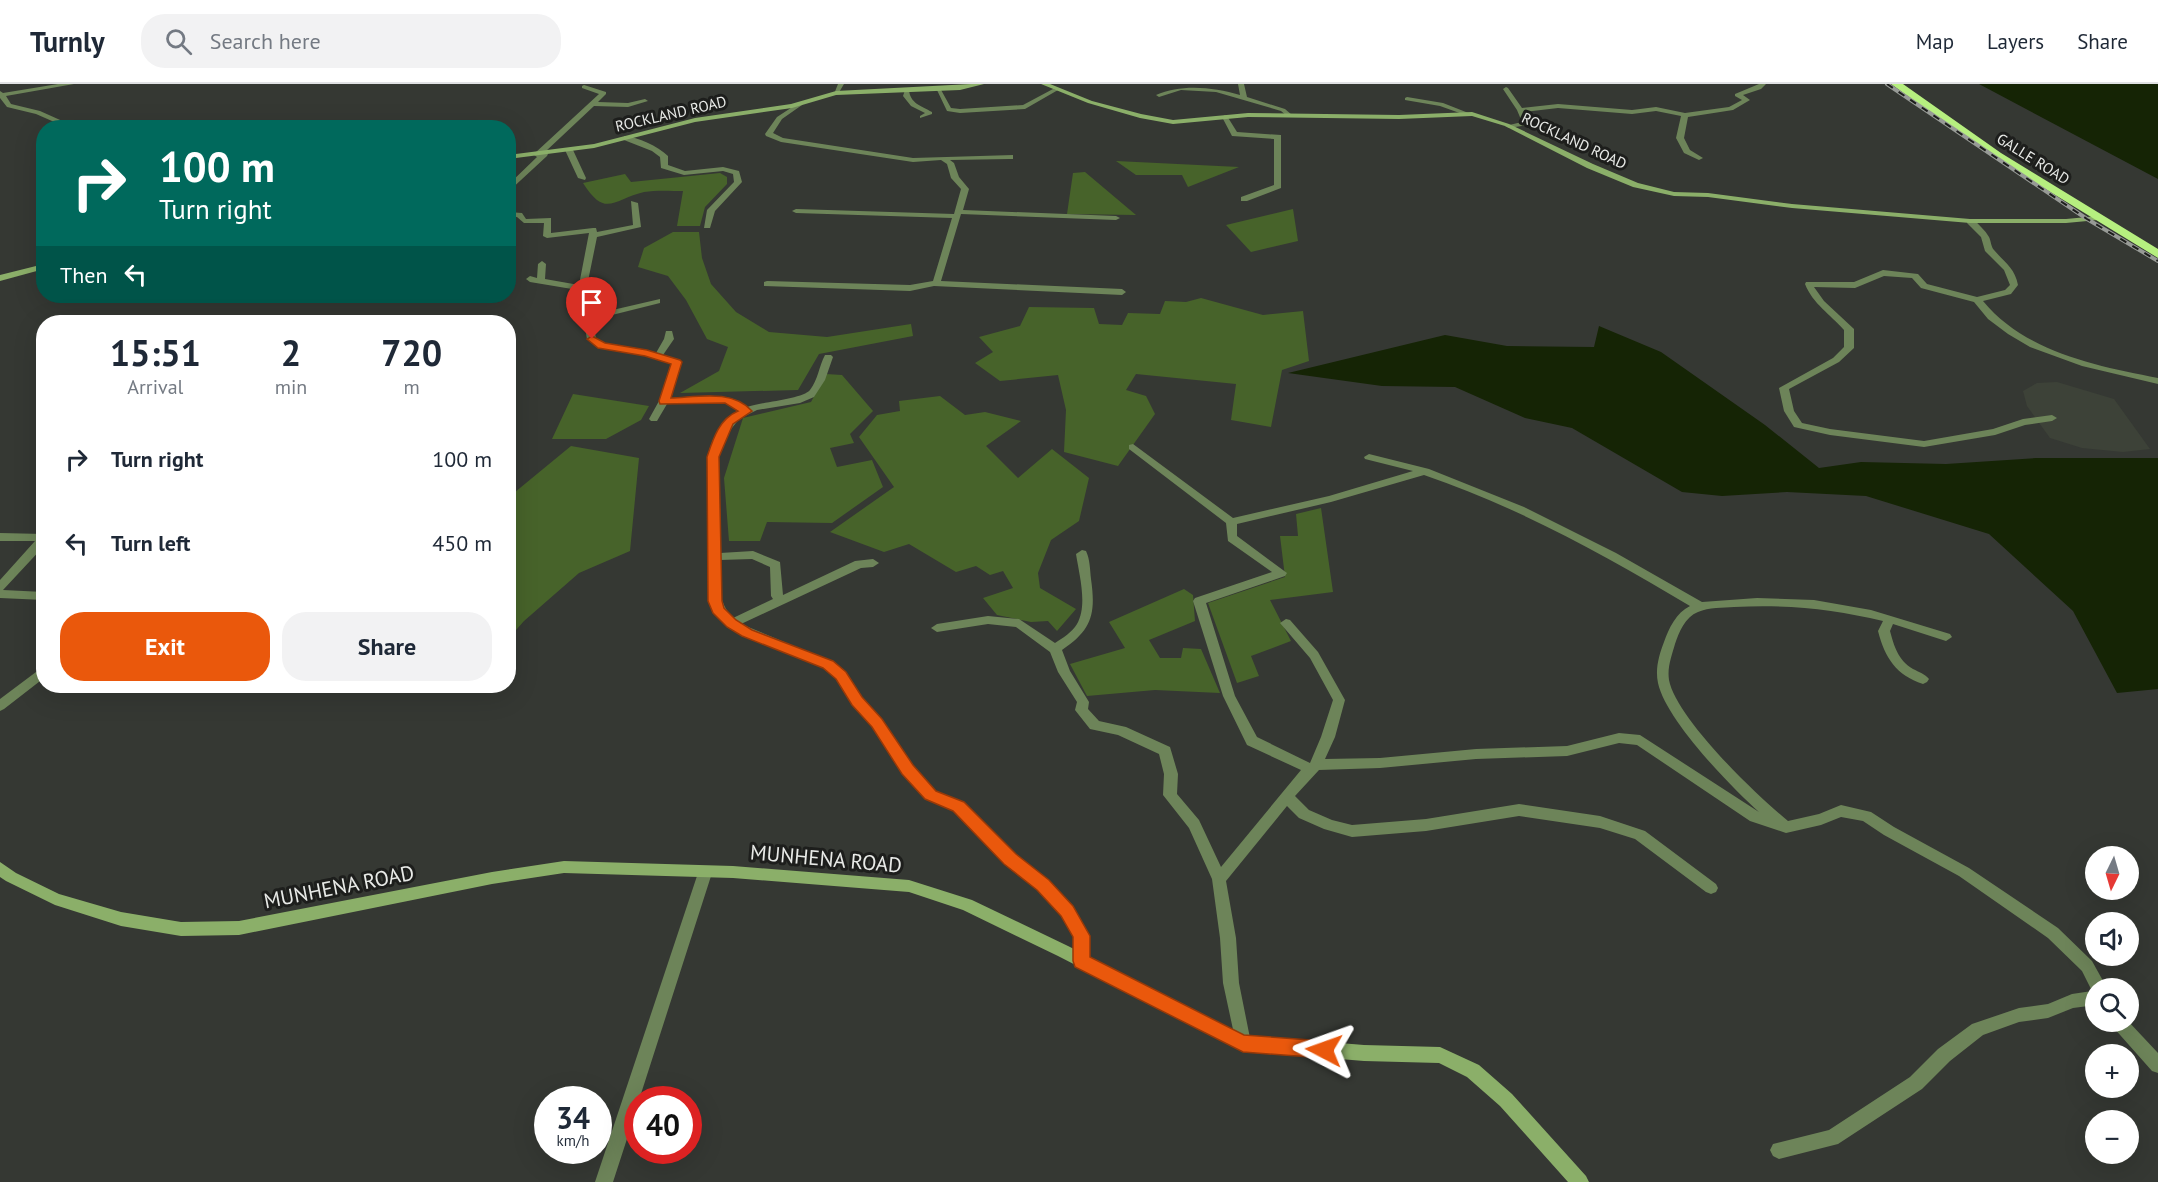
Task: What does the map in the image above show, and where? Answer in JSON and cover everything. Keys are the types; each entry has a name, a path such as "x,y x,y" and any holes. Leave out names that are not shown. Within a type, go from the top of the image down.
{"highway":[{"name":"GALLE ROAD","path":"1896,84 1997,155 2158,254"}],"street":[{"path":"56,120 38,112 9,106 2,98 71,84"},
{"path":"836,93 841,84"},
{"name":"ROCKLAND ROAD","path":"516,157 569,150 627,138 723,114 800,104 836,93 960,88 981,84"},
{"name":"ROCKLAND ROAD","path":"1044,84 1055,90 1153,119 1173,122 1225,117 1289,115 1399,117 1468,114 1509,126 1590,166 1636,185 1674,194 1708,195 1802,207 1970,221 2045,222 2098,218"},
{"path":"1241,84 1244,99"},
{"path":"1520,110 1558,106 1632,112 1656,109 1685,115 1739,106 1747,100 1737,95 1759,88 1763,84"},
{"path":"516,181 604,93 584,87"},
{"path":"1159,95 1181,88 1216,90 1283,110 1289,115"},
{"path":"938,89 949,110 960,111 1025,107 1055,90"},
{"path":"1506,89 1526,124 1509,126"},
{"path":"907,91 906,96 913,105 930,113 922,117"},
{"path":"1407,99 1441,104 1468,114"},
{"path":"591,104 628,105 645,101"},
{"path":"800,104 780,118 769,134 781,140 913,159 1010,157"},
{"path":"1685,115 1680,138 1688,151 1699,158"},
{"path":"1225,117 1235,134 1278,137 1278,186 1244,199"},
{"path":"627,138 655,149 664,156 664,166 684,173 723,169 736,173 738,182 711,210 707,226"},
{"path":"569,150 582,178"},
{"path":"936,284 965,189 955,178 950,163 942,158"},
{"path":"593,235 637,227 634,203"},
{"path":"796,211 1116,218"},
{"path":"516,215 524,221 548,220 547,236 593,230 583,288 592,339 602,345 658,356 676,362 664,401 654,418"},
{"path":"1970,221 1988,240 1988,249 2009,270 2014,279 2014,285 2008,292 1977,300 1924,286 1915,276 1883,273 1855,285 1809,284 1812,294 1822,305 1838,316 1850,329 1849,348 1836,360 1784,388 1790,411 1798,425 1814,430 1924,444 1995,432 2023,422 2052,418"},
{"path":"541,281 542,264"},
{"path":"0,278 36,269"},
{"path":"530,279 583,288"},
{"path":"767,284 910,288 936,284 948,284 1122,292 936,284"},
{"path":"1977,300 1993,319 2039,349 2084,364 2158,381"},
{"path":"589,318 657,301"},
{"path":"658,356 669,339 669,333"},
{"path":"828,357 815,390 808,398 758,406 746,411 728,422 718,441 713,457 715,601 718,610 732,624 747,633 828,664 841,676 857,701 882,730 907,769 930,795 958,806 1010,859 1043,885 1067,911 1081,936 1081,961"},
{"path":"664,401 726,400 734,402 746,411"},
{"path":"1133,447 1231,522 1232,538 1281,573 1199,601 1229,696 1252,741 1313,767 1476,754 1567,750 1619,738 1640,740 1750,815 1786,827 1821,819 1841,811 1866,816 1964,872 2053,933 2087,966 2094,978"},
{"path":"1369,457 1390,460 1425,471 1498,498 1622,560 1701,607"},
{"path":"1231,522 1331,499 1425,471"},
{"path":"0,537 36,538"},
{"path":"0,587 36,547"},
{"path":"1055,649 1074,634 1083,623 1087,598 1082,554"},
{"path":"714,557 753,555 776,565 777,596 780,601"},
{"path":"732,624 859,564 873,563"},
{"path":"0,594 36,596"},
{"path":"1786,827 1758,803 1697,736 1679,714 1664,686 1663,661 1674,630 1684,616 1695,608 1701,607 1797,601 1850,608 1946,637"},
{"path":"1890,619 1884,631 1893,659 1908,674 1923,679"},
{"path":"937,628 988,620 1019,623 1055,649 1064,672 1083,702 1081,710 1095,725 1121,731 1165,751 1171,774 1170,795 1194,824 1219,879 1228,938 1231,983 1243,1043"},
{"path":"1219,879 1313,767 1328,737 1339,700 1314,655 1286,623"},
{"path":"0,706 36,677"},
{"path":"1287,797 1304,814 1352,831 1426,825 1519,810 1600,822 1641,835 1711,888"},
{"name":"MUNHENA ROAD","path":"0,868 11,877 56,899 121,919 182,929 239,928 492,878 564,867 705,873 733,872 909,886 967,905 1243,1043 1364,1053 1440,1055 1473,1071 1506,1100 1580,1182"},
{"path":"604,1182 705,873"},
{"path":"1779,1150 1832,1138 1916,1083 1944,1055 1978,1029 2019,1015 2048,1011 2072,1000 2085,999"},
{"path":"2128,1032 2158,1065"}],"shaded area":[{"path":"1979,84 2158,84 2158,179"},
{"path":"1599,326 1661,352 1765,425 1819,468 1861,462 1946,464 2036,458 2158,458 2158,689 2117,693 2073,611 1989,534 1866,496 1787,492 1722,496 1682,492 1572,428 1525,418 1455,387 1382,386 1288,373 1445,335 1507,346 1594,347"},
{"path":"2057,382 2114,399 2150,449 2123,452 2082,448 2050,438 2027,406 2023,391 2037,383"}],"green space":[{"path":"1116,161 1239,167 1188,187 1182,175 1136,175"},
{"path":"1085,172 1136,215 1067,214 1073,173"},
{"path":"720,173 727,177 727,184 705,207 700,226 677,226 683,191 644,192 617,202 604,204 591,194 583,183 625,174 631,182"},
{"path":"1293,209 1298,241 1251,252 1226,225"},
{"path":"673,232 699,232 702,258 711,284 736,312 769,332 827,337 911,324 913,336 819,354 798,390 680,393 719,371 728,347 707,339 686,300 668,276 638,267 644,248"},
{"path":"1201,298 1263,315 1303,311 1309,361 1282,370 1271,427 1231,420 1236,384 1136,374 1126,390 1146,396 1155,414 1118,466 1064,452 1066,410 1058,375 1000,381 975,363 993,352 979,337 1020,326 1029,307 1094,308 1099,324 1122,325 1128,313 1160,314 1165,301 1186,302"},
{"path":"826,374 842,375 873,411 850,434 854,443 830,448 837,467 872,460 883,487 832,523 767,522 760,541 729,541 724,478 743,418 811,402"},
{"path":"573,394 649,406 641,420 606,439 552,439"},
{"path":"940,396 965,415 985,412 1021,421 986,446 1018,478 1052,449 1089,478 1079,521 1051,540 1038,573 1040,588 1076,609 1057,631 1048,621 1031,622 997,615 983,598 1013,588 1003,571 990,575 976,566 956,572 909,544 884,552 830,532 894,487 859,437 877,415 900,411 899,401"},
{"path":"571,446 639,458 630,551 579,573 516,630 516,491"},
{"path":"1321,508 1333,592 1270,600 1291,641 1251,656 1259,676 1237,683 1208,603 1285,577 1280,536 1298,536 1296,514"},
{"path":"1184,589 1193,595 1195,621 1149,640 1160,658 1181,658 1183,648 1201,649 1220,693 1155,690 1087,696 1070,664 1125,648 1109,622"}],"railway":[{"path":"1887,84 2087,219 2158,261"}],"route":[{"path":"592,339 602,345 625,351 647,353 676,362 664,401 726,400 734,402 746,411 728,422 713,457 715,601 718,610 732,624 747,633 828,664 841,676 857,701 892,744 907,769 930,795 958,806 1010,859 1043,885 1067,911 1081,936 1081,961 1243,1043 1324,1050"}]}
